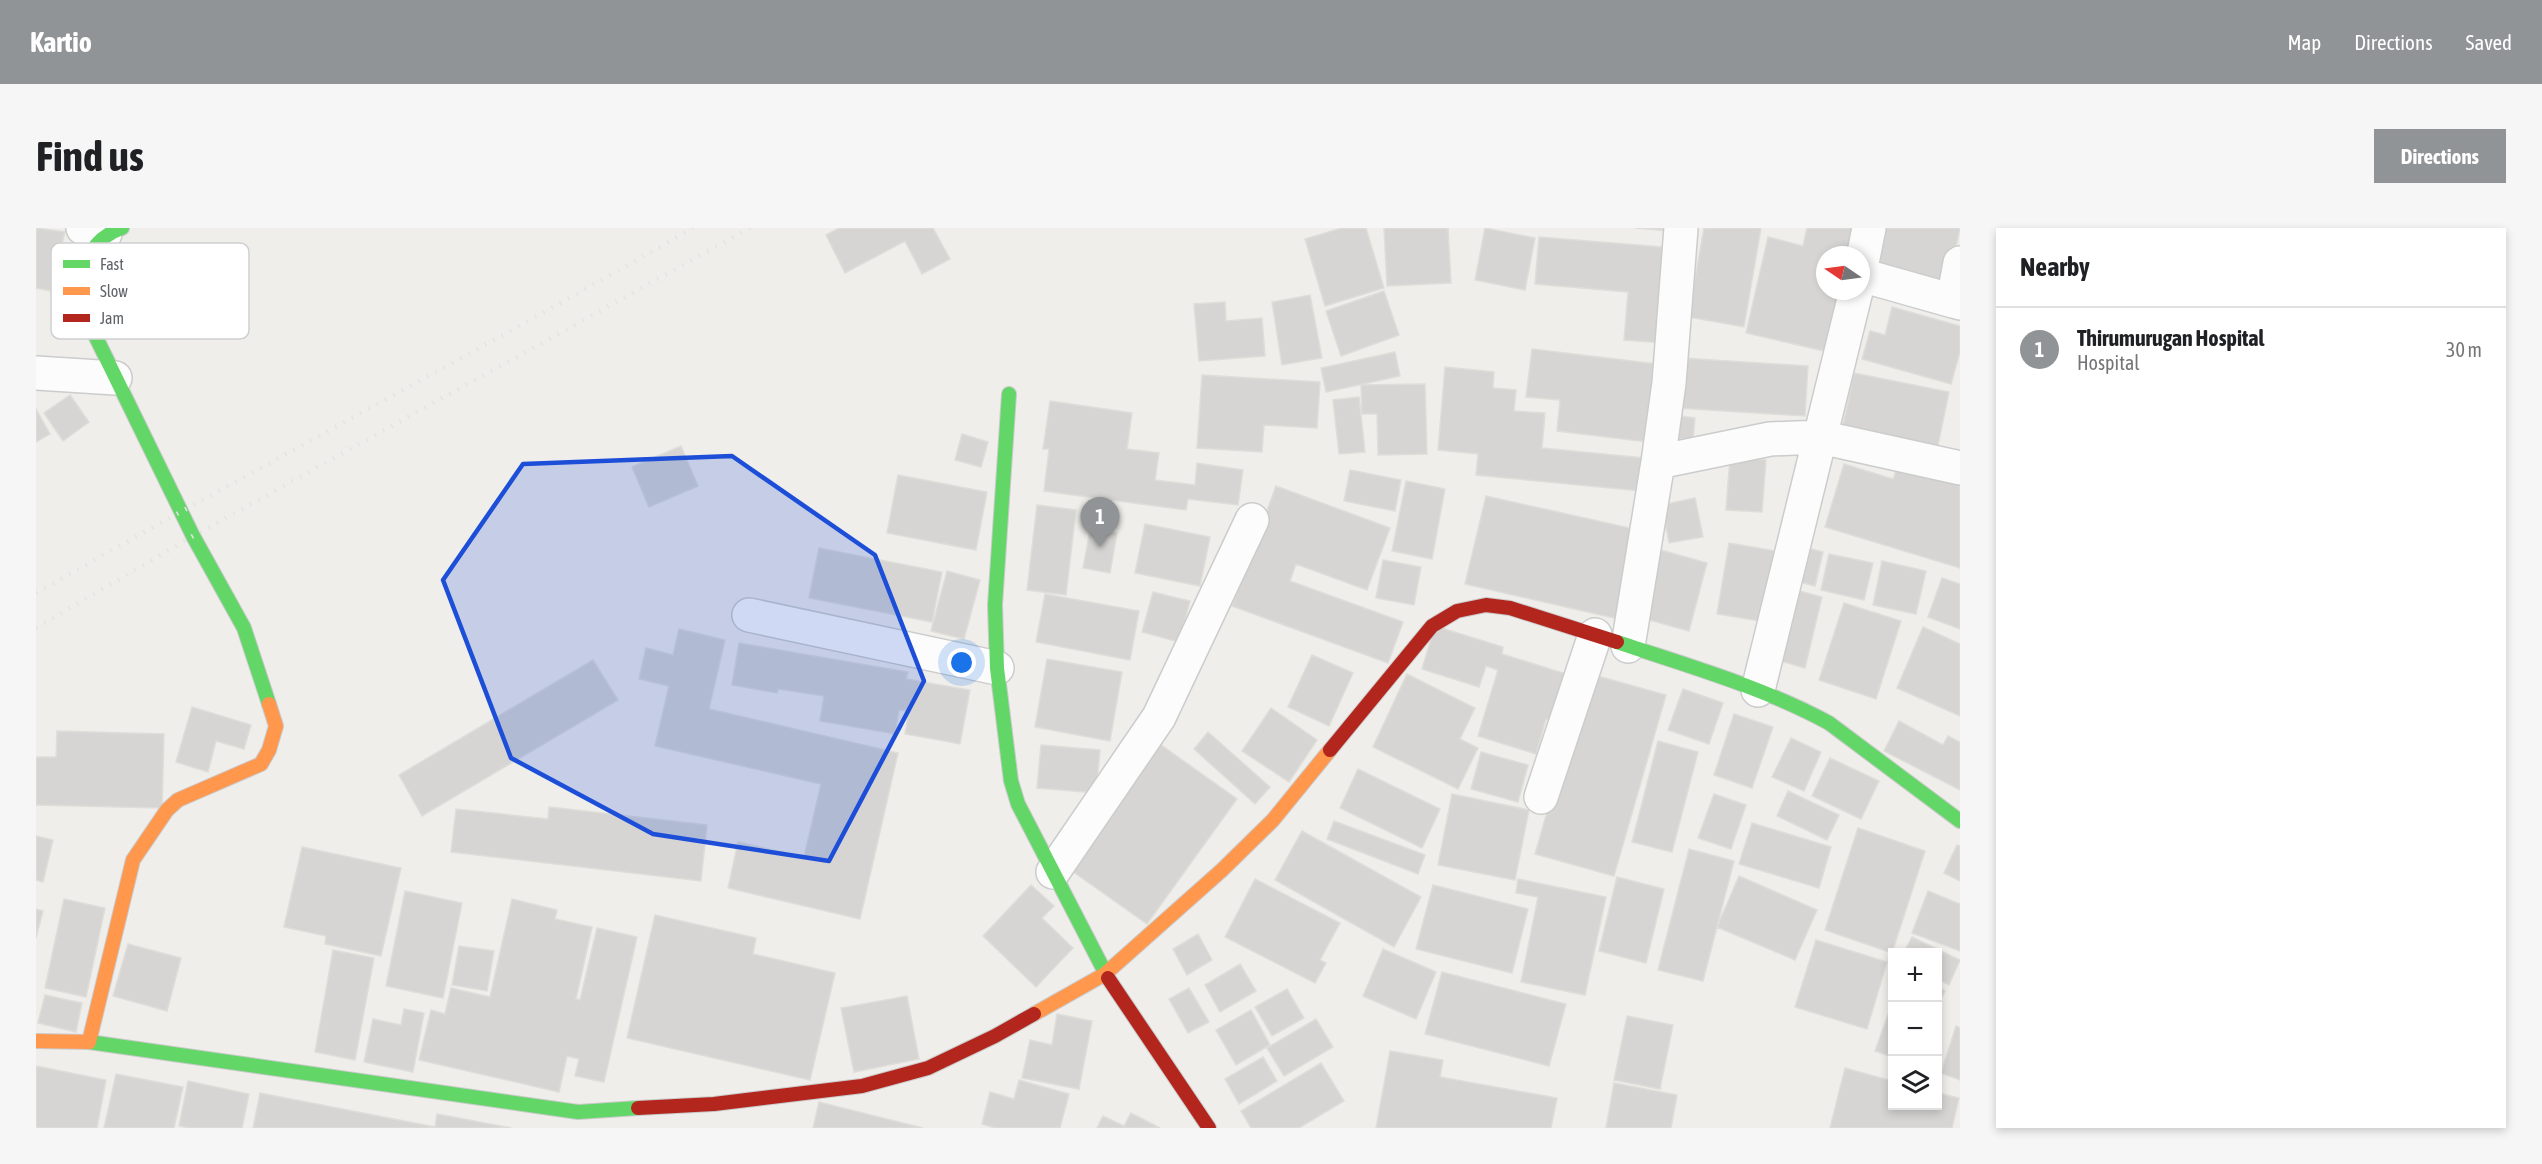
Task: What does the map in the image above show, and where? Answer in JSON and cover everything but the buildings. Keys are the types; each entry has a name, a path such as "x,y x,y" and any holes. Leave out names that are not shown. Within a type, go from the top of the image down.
{"street":[{"path":"1628,646 1669,383 1681,228"},
{"path":"1865,246 1869,228"},
{"path":"1870,278 1957,302 1960,263"},
{"path":"1758,690 1854,300"},
{"path":"89,1042 133,860 167,810 178,800 261,764 269,750 276,726 244,628 193,536 97,339"},
{"path":"36,373 115,378"},
{"path":"1010,394 996,605 997,668 1011,781 1018,804 1105,974 1209,1128"},
{"path":"1658,462 1770,439 1820,437 1960,468"},
{"path":"1053,872 1159,717 1252,520"},
{"path":"36,1041 89,1042 576,1120 862,1086 895,1078 928,1068 995,1036 1105,974 1222,870 1273,820 1438,621 1464,609 1483,605 1506,607 1758,690 1829,723 1960,821"},
{"path":"749,615 997,668"},
{"path":"1541,798 1595,635"}],"highlighted area":[{"path":"732,456 875,555 924,681 829,861 653,834 511,758 443,580 523,464"}],"railway":[{"path":"36,593 693,228"},
{"path":"36,628 193,536 750,228"}],"traffic: fast":[{"path":"98,243 107,235 122,228"},
{"path":"97,339 193,536 244,628 269,704"},
{"path":"1009,394 995,605 997,668 1011,781 1018,804 1108,978"},
{"path":"1617,642 1752,688 1829,723 1960,821"},
{"path":"89,1042 578,1112 638,1108"}],"traffic: slow":[{"path":"36,1041 89,1042 133,860 167,810 178,800 261,764 269,750 276,726 269,704"},
{"path":"1034,1014 1105,974 1222,870 1273,820 1330,750"}],"traffic: jam":[{"path":"1330,750 1432,626 1457,611 1486,605 1510,608 1617,642"},
{"path":"1108,978 1209,1128"},
{"path":"638,1108 714,1104 862,1086 928,1068 995,1036 1034,1014"}],"place":[{"name":"Thirumurugan Hospital","path":"1100,547"}]}
